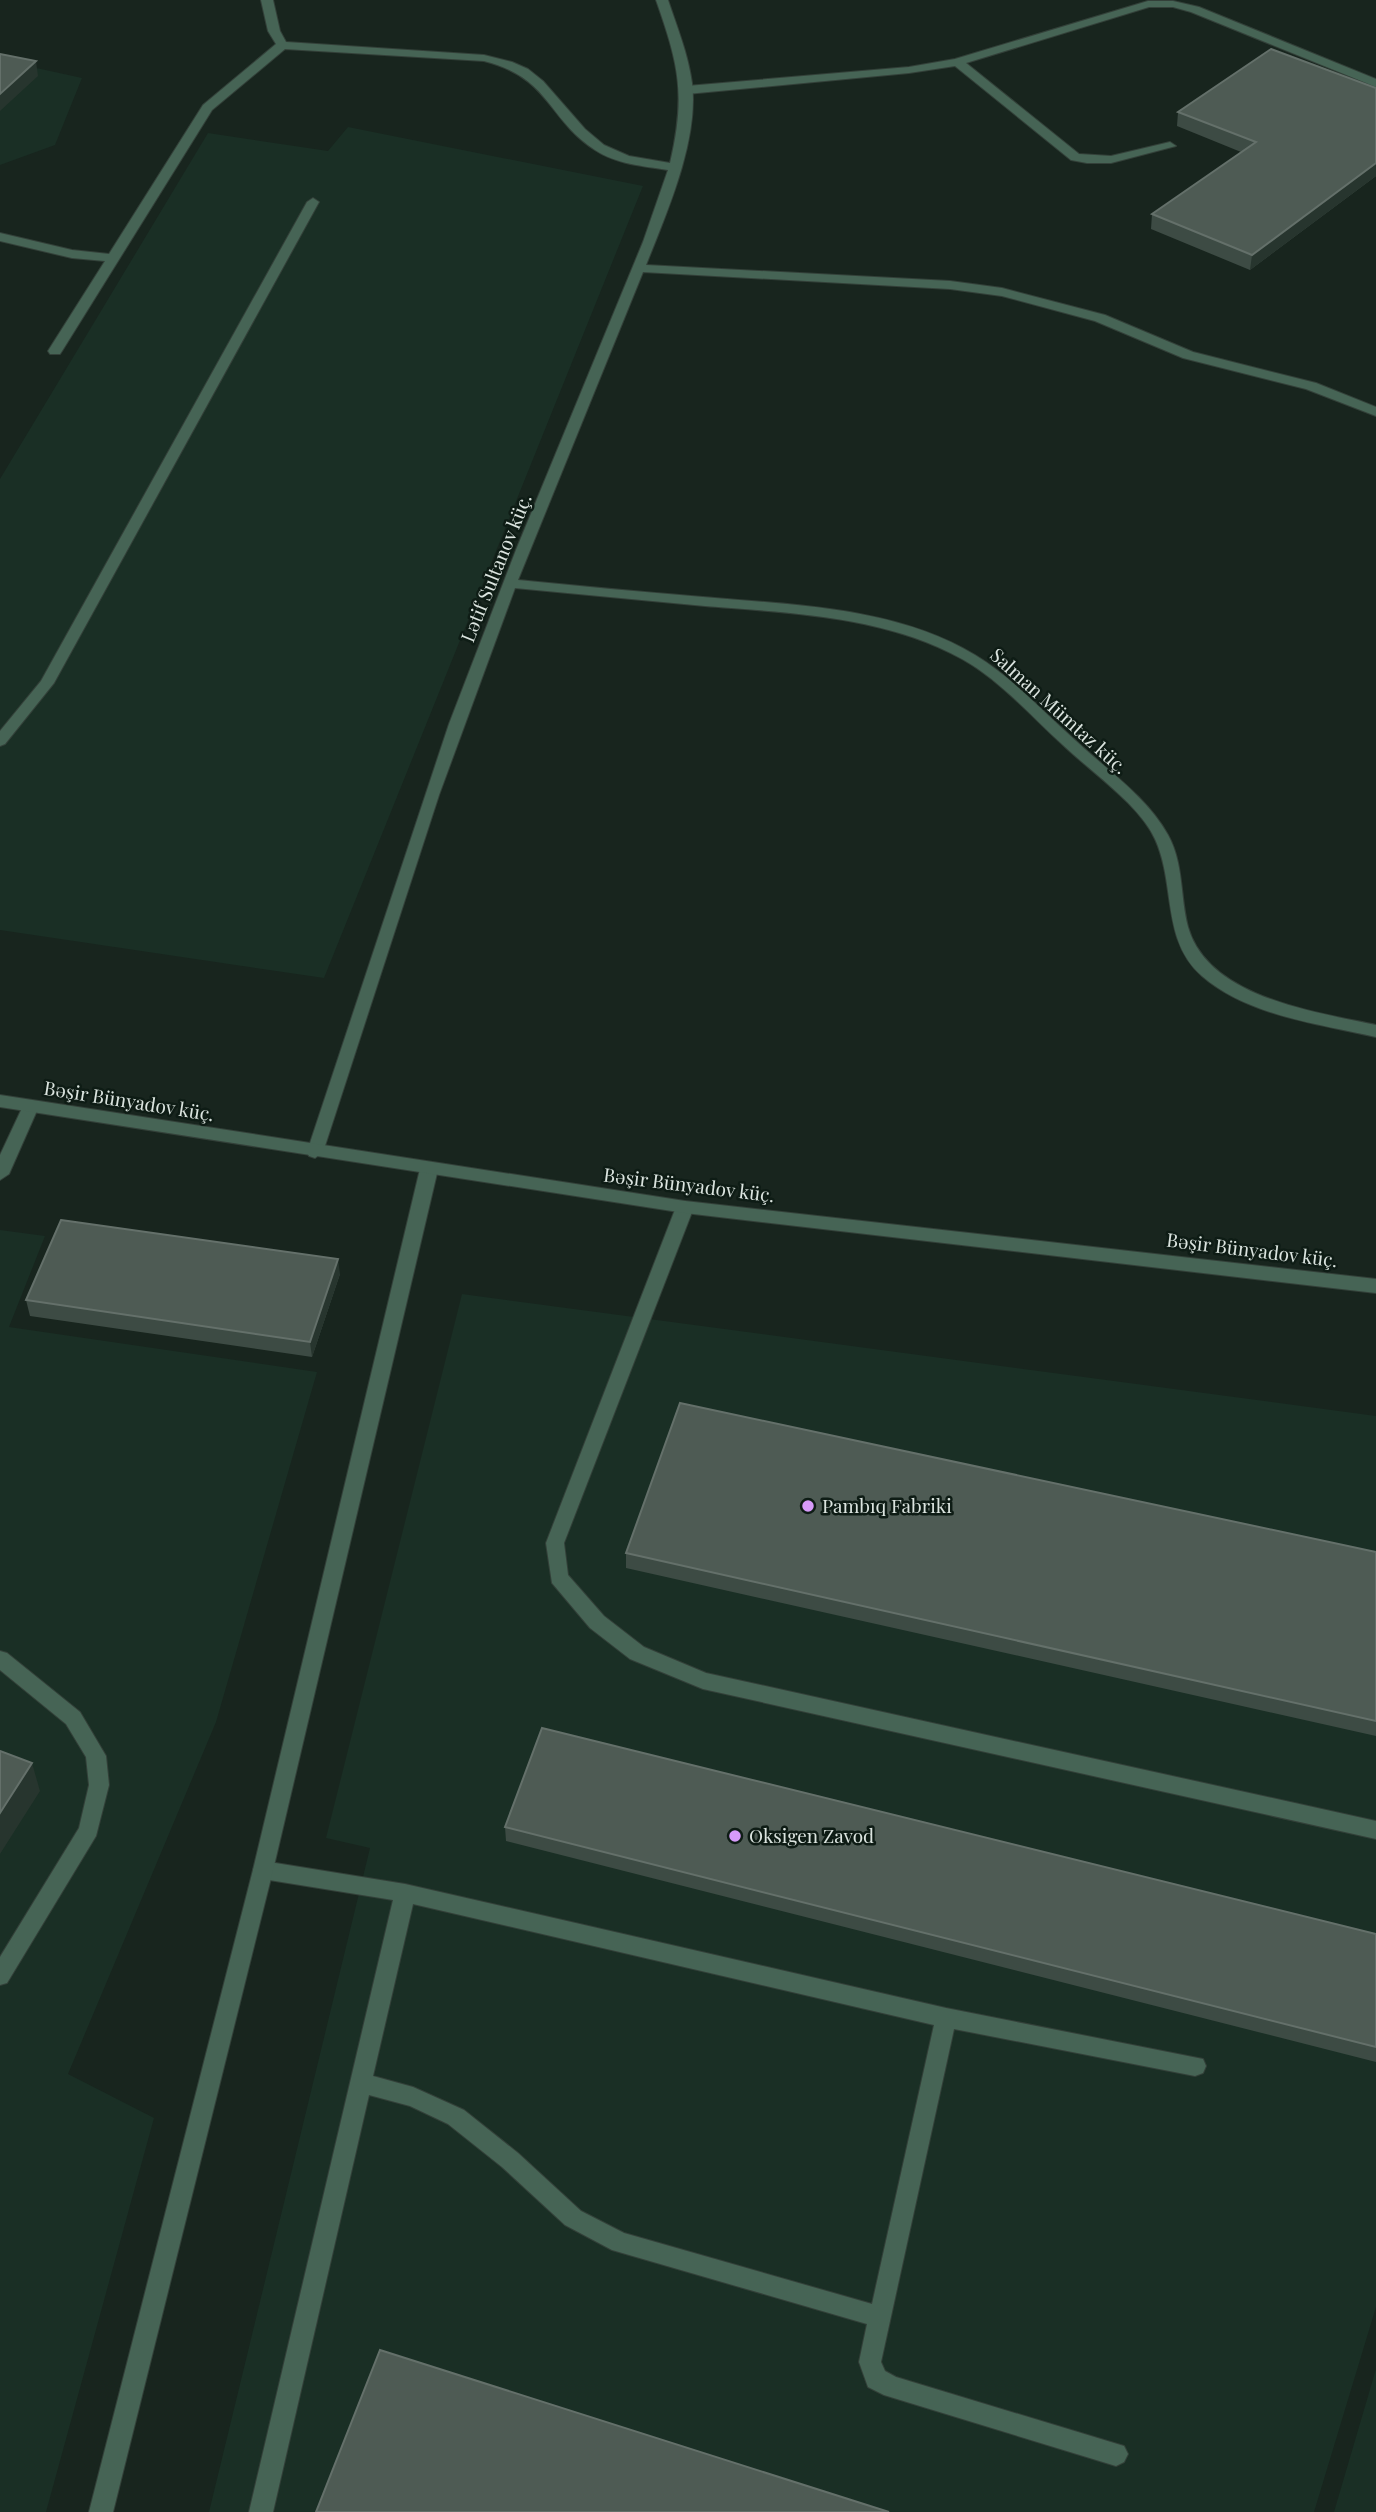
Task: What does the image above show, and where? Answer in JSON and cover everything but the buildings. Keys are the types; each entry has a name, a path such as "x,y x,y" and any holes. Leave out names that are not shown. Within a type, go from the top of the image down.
{"street":[{"path":"267,0 274,31 282,45"},
{"name":"Lətif Sultanov küç.","path":"315,1152 439,772 510,583 639,268 673,167 687,109 687,90 675,37 662,0"},
{"path":"687,90 909,70 957,62 1148,4 1173,4 1195,9 1376,83"},
{"path":"55,351 206,108 282,45 484,58 507,64 529,74 578,130 601,149 628,159 673,167"},
{"path":"957,62 1075,157 1090,162 1110,160 1170,146"},
{"path":"0,741 47,683 313,202"},
{"path":"0,237 72,254 112,258"},
{"path":"639,268 950,285 1013,295 1100,318 1188,355 1311,386 1376,412"},
{"name":"Salman Mümtaz küç.","path":"510,583 827,614 885,625 967,655 996,674 1103,773 1158,830 1167,851 1181,933 1193,957 1218,981 1249,998 1376,1031"},
{"name":"Bəşir Bünyadov küç.","path":"0,1101 315,1152 685,1207 1376,1286"},
{"path":"0,1174 31,1106"},
{"path":"101,2512 263,1870 429,1169"},
{"path":"685,1207 555,1544 559,1578 597,1622 637,1653 703,1681 1376,1830"},
{"path":"0,1659 72,1718 96,1756 99,1785 89,1830 0,1976"},
{"path":"263,1870 405,1893 946,2018 1195,2066"},
{"path":"261,2512 405,1893"},
{"path":"946,2018 870,2362 876,2379 892,2387 1116,2454"},
{"path":"362,2083 413,2097 456,2117 510,2160 573,2218 620,2242 880,2318"}],"shaded area":[{"path":"0,60 82,78 55,145 0,165"},
{"path":"348,127 643,186 324,978 0,930 0,479 208,133 328,151"},
{"path":"0,1230 45,1236 9,1327 317,1372 216,1722 68,2074 154,2118 46,2512 0,2512"},
{"path":"462,1294 1376,1416 1376,2307 1314,2512 209,2512 370,1848 326,1838"},
{"path":"1376,2369 1376,2512 1334,2512"}],"place":[{"name":"Pambıq Fabriki","path":"808,1506"},
{"name":"Oksigen Zavod","path":"735,1836"}]}
